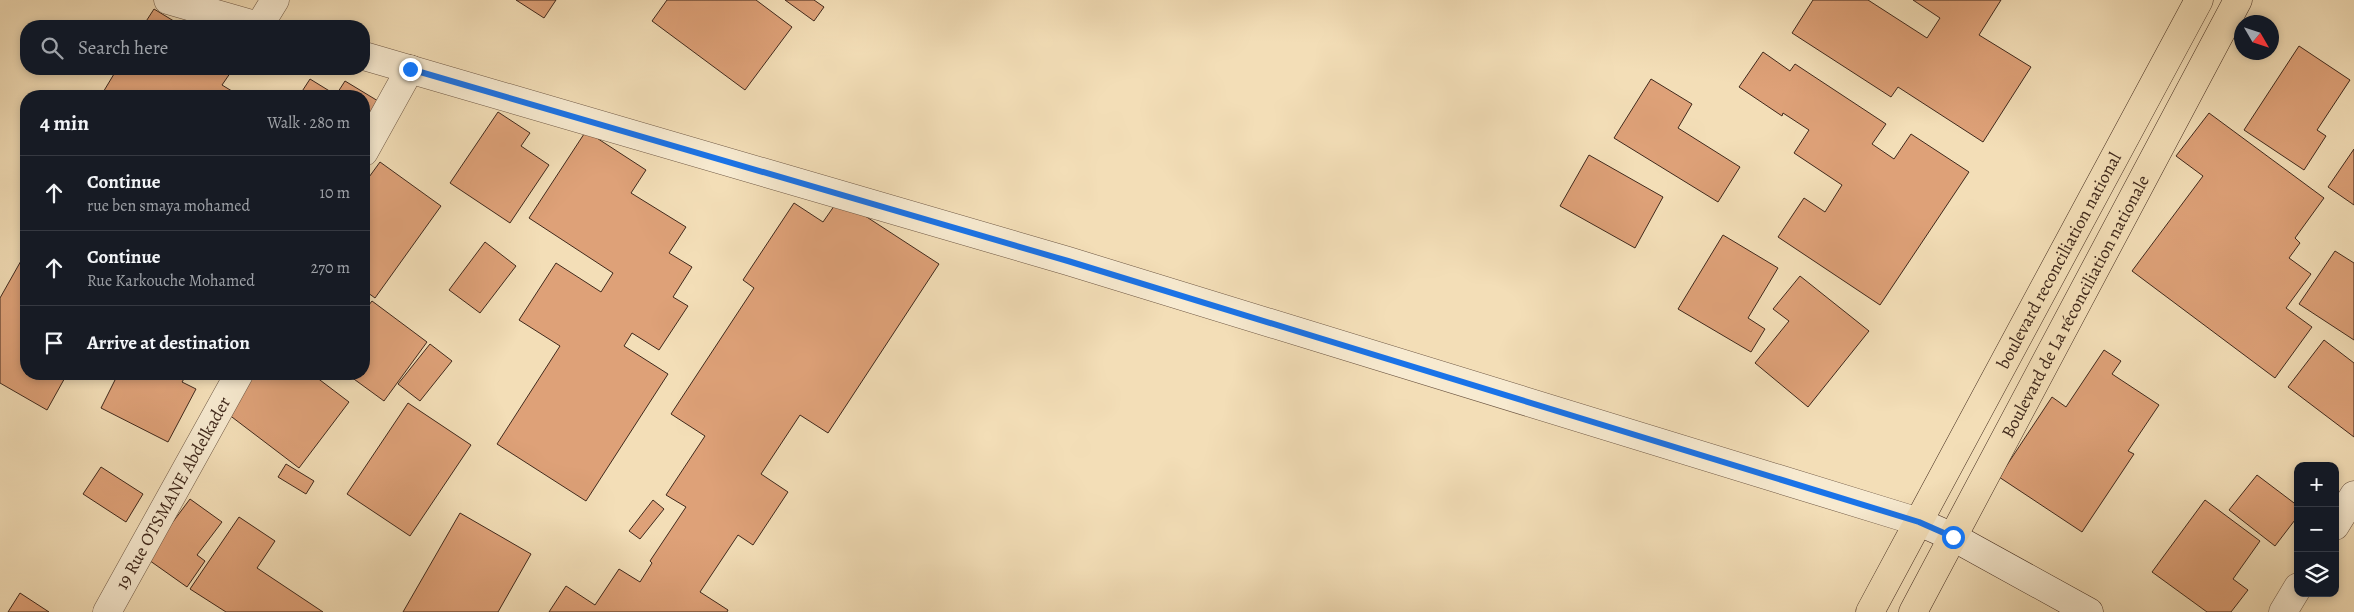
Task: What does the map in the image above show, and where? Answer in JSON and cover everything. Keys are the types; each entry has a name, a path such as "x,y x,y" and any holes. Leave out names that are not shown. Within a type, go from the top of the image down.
{"highway":[{"name":"boulevard reconciliation national","path":"1919,522 2199,0"},
{"name":"Boulevard de La réconciliation nationale","path":"1913,612 2238,0"},
{"path":"1870,612 1919,522"}],"street":[{"path":"168,0 238,20"},
{"path":"263,20 276,0"},
{"path":"370,58 1068,261 1919,522 1953,537 2089,612"},
{"path":"370,141 410,69"},
{"name":"19 Rue OTSMANE Abdelkader","path":"107,612 236,380"},
{"path":"2339,519 2354,495"},
{"path":"2283,612 2294,594"}],"building":[{"path":"516,0 556,0 544,18"},
{"path":"667,0 756,0 792,27 745,90 652,21"},
{"path":"785,0 814,0 824,7 814,21"},
{"path":"1813,0 1868,0 1927,38 1940,18 1913,0 2001,0 1979,35 2031,67 1983,142 1898,87 1891,97 1792,33"},
{"path":"154,9 172,20 147,20"},
{"path":"2299,46 2350,80 2317,130 2326,136 2304,170 2244,130"},
{"path":"1763,52 1790,71 1795,64 1886,124 1872,144 1894,159 1911,134 1969,172 1880,305 1778,237 1804,198 1825,212 1842,185 1794,153 1809,130 1783,113 1782,116 1739,87"},
{"path":"113,75 229,75 222,85 230,90 104,90"},
{"path":"310,79 328,90 303,90"},
{"path":"1651,79 1692,104 1678,128 1740,167 1718,202 1614,138"},
{"path":"345,81 360,90 339,90"},
{"path":"370,96 383,104 370,126"},
{"path":"498,112 530,133 521,146 549,165 510,223 450,183"},
{"path":"2209,113 2324,198 2295,238 2300,243 2289,258 2311,274 2286,308 2312,327 2275,378 2132,271 2203,176 2176,156"},
{"path":"586,131 646,170 631,193 686,227 669,253 692,267 673,297 688,306 659,350 632,333 624,346 668,374 586,501 497,444 560,346 519,320 556,263 601,292 613,273 529,218"},
{"path":"2354,149 2354,205 2328,187"},
{"path":"1589,155 1663,197 1635,248 1560,206"},
{"path":"380,162 441,206 375,298 370,294 370,176"},
{"path":"839,199 939,264 828,433 800,415 761,474 788,492 753,545 738,535 700,592 728,610 727,612 549,612 566,586 595,605 619,569 640,582 652,563 650,561 686,507 666,495 705,436 671,414 754,288 743,280 794,203 823,222"},
{"path":"1723,235 1778,268 1748,318 1765,329 1751,352 1678,309"},
{"path":"485,242 516,266 480,313 449,290"},
{"path":"2335,251 2354,263 2354,340 2299,304"},
{"path":"20,263 20,380 64,380 47,410 0,383 0,298"},
{"path":"1800,276 1869,331 1808,407 1755,363 1789,321 1773,309"},
{"path":"372,301 427,342 384,401 355,380 370,380 370,304"},
{"path":"2324,340 2354,363 2354,437 2288,387"},
{"path":"430,344 452,361 420,401 398,384"},
{"path":"2104,350 2121,361 2112,374 2159,405 2128,451 2134,454 2082,532 1999,477 2052,397 2066,407"},
{"path":"115,380 183,380 182,382 196,389 168,442 101,408"},
{"path":"247,380 320,380 349,402 299,468 224,411"},
{"path":"408,403 471,445 410,536 347,494"},
{"path":"286,464 314,481 306,494 278,477"},
{"path":"101,467 143,494 126,522 83,494"},
{"path":"2257,475 2294,503 2294,521 2275,546 2229,510"},
{"path":"190,499 222,522 197,555 205,561 187,587 146,558"},
{"path":"653,500 664,509 640,539 629,531"},
{"path":"2205,500 2260,541 2233,579 2248,590 2231,612 2207,612 2152,572"},
{"path":"460,513 531,554 498,612 403,612"},
{"path":"239,517 275,541 257,568 323,612 226,612 190,589"},
{"path":"20,593 49,612 8,612"}],"route":[{"path":"410,69 1068,261 1919,522 1953,537"}]}
